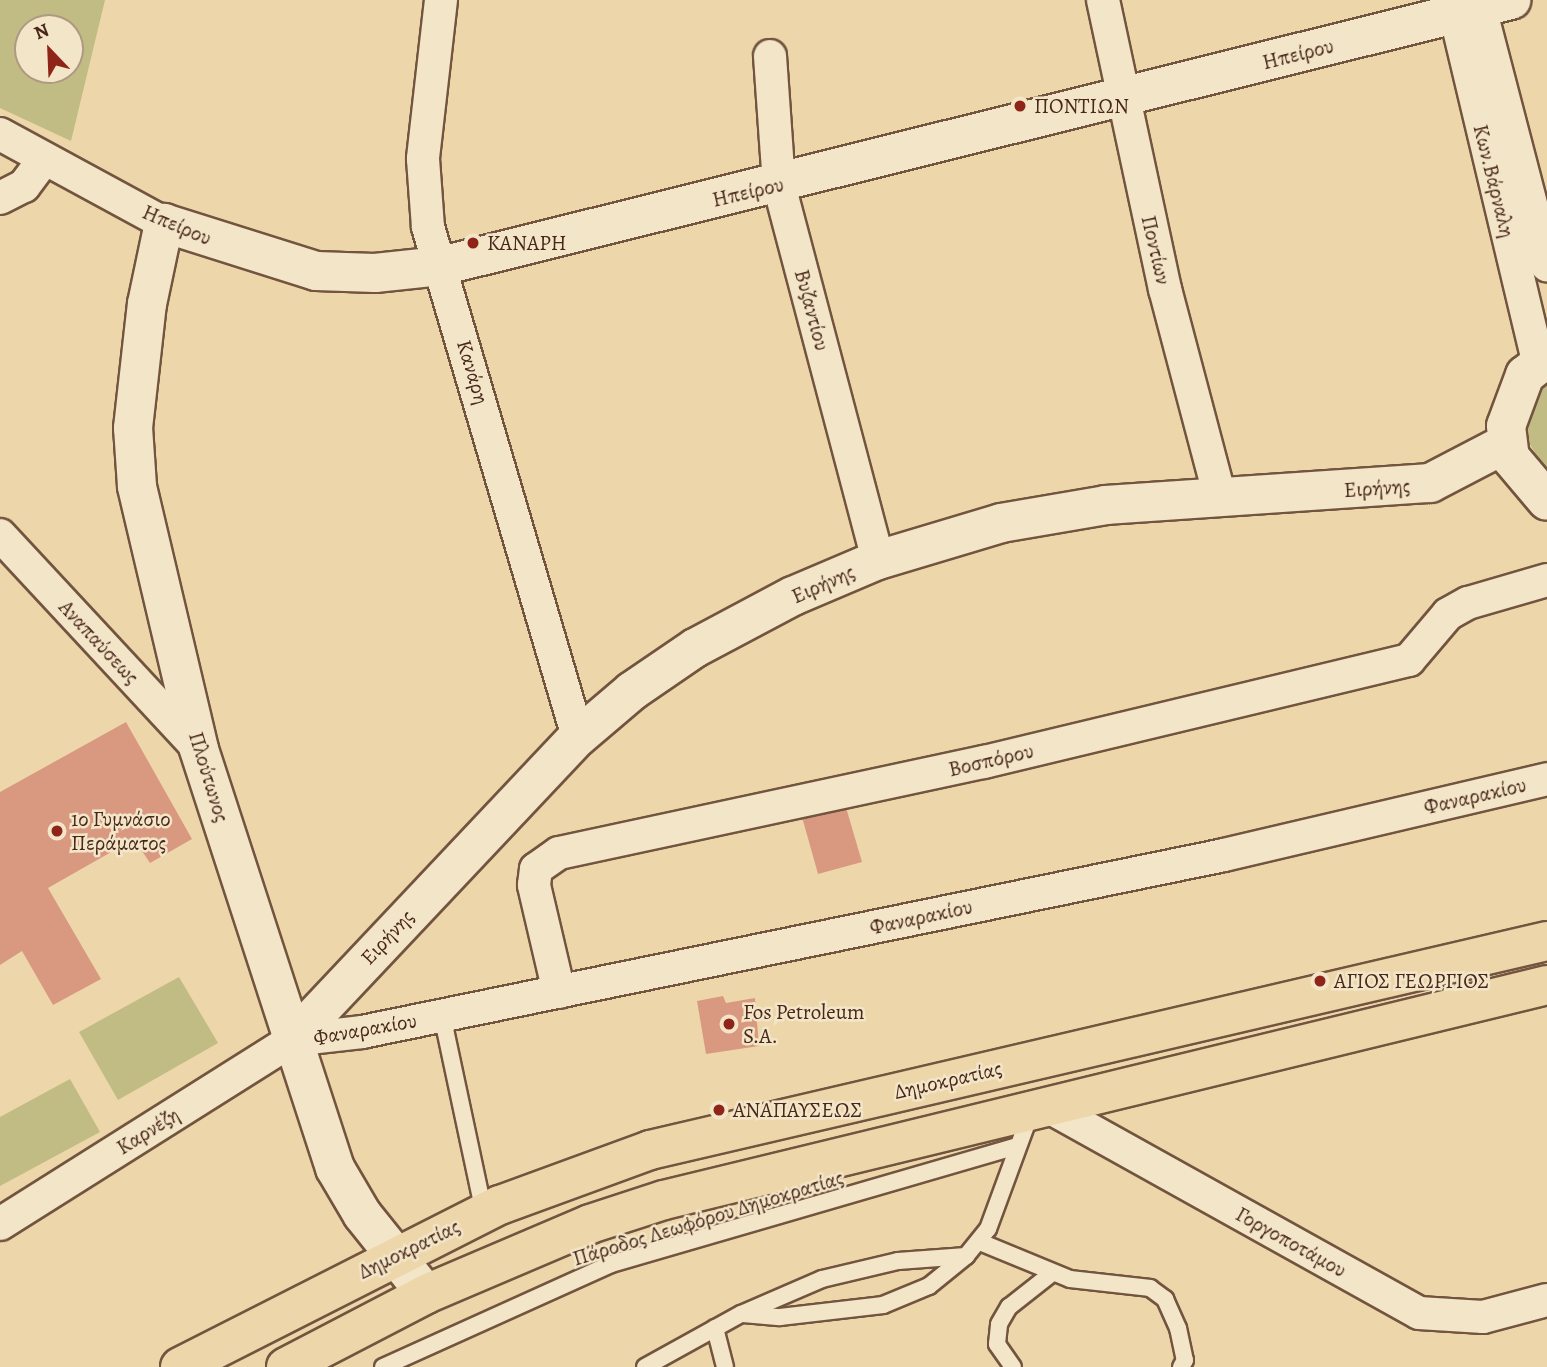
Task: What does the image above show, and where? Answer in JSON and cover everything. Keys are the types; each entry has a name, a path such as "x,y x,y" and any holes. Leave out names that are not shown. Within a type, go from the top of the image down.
{"main road":[{"name":"Δημοκρατίας","path":"180,1367 395,1254 573,1174 650,1150 1547,941"},
{"path":"286,1367 426,1294 590,1224 664,1200 1547,985"}],"street":[{"name":"Κανάρη","path":"441,0 423,194 441,265 578,737"},
{"name":"Ποντίων","path":"1102,0 1121,99 1220,497"},
{"name":"Ηπείρου","path":"0,134 43,161 164,223 316,271 375,273 441,265 779,185 1474,6"},
{"name":"Κων.Βάρναλη","path":"1474,6 1539,261 1543,360"},
{"name":"Βυζαντίου","path":"770,56 779,185 878,560"},
{"path":"0,198 24,186 43,161"},
{"name":"Πλούτωνος","path":"164,223 145,316 133,428 137,486 198,749 335,1168 362,1214 426,1294"},
{"path":"1543,360 1515,393 1507,443 1517,470 1547,501"},
{"name":"Ειρήνης","path":"292,1040 578,737 632,691 695,648 793,596 878,560 1001,523 1106,505 1430,483 1507,443"},
{"name":"Αναπαύσεως","path":"0,536 198,749"},
{"name":"Βοσπόρου","path":"559,992 534,885 536,869 559,853 984,762 1409,660 1448,614 1468,603 1547,580"},
{"name":"Φαναρακίου","path":"292,1040 559,992 1224,855 1547,779"},
{"name":"Καρνέζη","path":"2,1223 292,1040"},
{"name":"Γοργοποτάμου","path":"1040,1109 1419,1313 1483,1317 1547,1300"}],"lane":[{"path":"442,1015 484,1213"},
{"path":"741,1314 780,1317 883,1305 929,1286 980,1242 1014,1147 1040,1109"},
{"name":"Πάροδος Λεωφόρου Δημοκρατίας","path":"383,1367 611,1264 1014,1147"},
{"path":"980,1242 1052,1273 1150,1288 1165,1299 1185,1360 1181,1367"},
{"path":"645,1367 741,1314 822,1279 898,1261 966,1256"},
{"path":"1013,1367 997,1343 999,1324 1009,1307 1052,1273"},
{"path":"715,1328 725,1367"}],"shaded area":[{"path":"0,0 105,0 71,141 0,108"},
{"path":"1547,376 1547,471 1527,440 1525,419 1529,399"},
{"path":"179,977 218,1043 118,1100 79,1032"},
{"path":"70,1079 100,1132 0,1186 0,1117"}],"building":[{"path":"126,722 192,839 150,863 134,839 48,888 101,979 53,1005 22,951 0,965 0,792"},
{"path":"845,804 862,862 818,874 802,817"},
{"name":"Fos Petroleum S.A.","path":"723,996 726,1003 755,998 759,1046 706,1054 697,1001"}],"place":[{"name":"ΠΟΝΤΙΩΝ","path":"1020,106"},
{"name":"ΚΑΝΑΡΗ","path":"473,243"},
{"name":"1ο Γυμνάσιο Περάματος","path":"57,831"},
{"name":"ΑΓΙΟΣ ΓΕΩΡΓΙΟΣ","path":"1320,981"},
{"name":"Fos Petroleum S.A.","path":"729,1024"},
{"name":"ΑΝΑΠΑΥΣΕΩΣ","path":"719,1110"}]}
